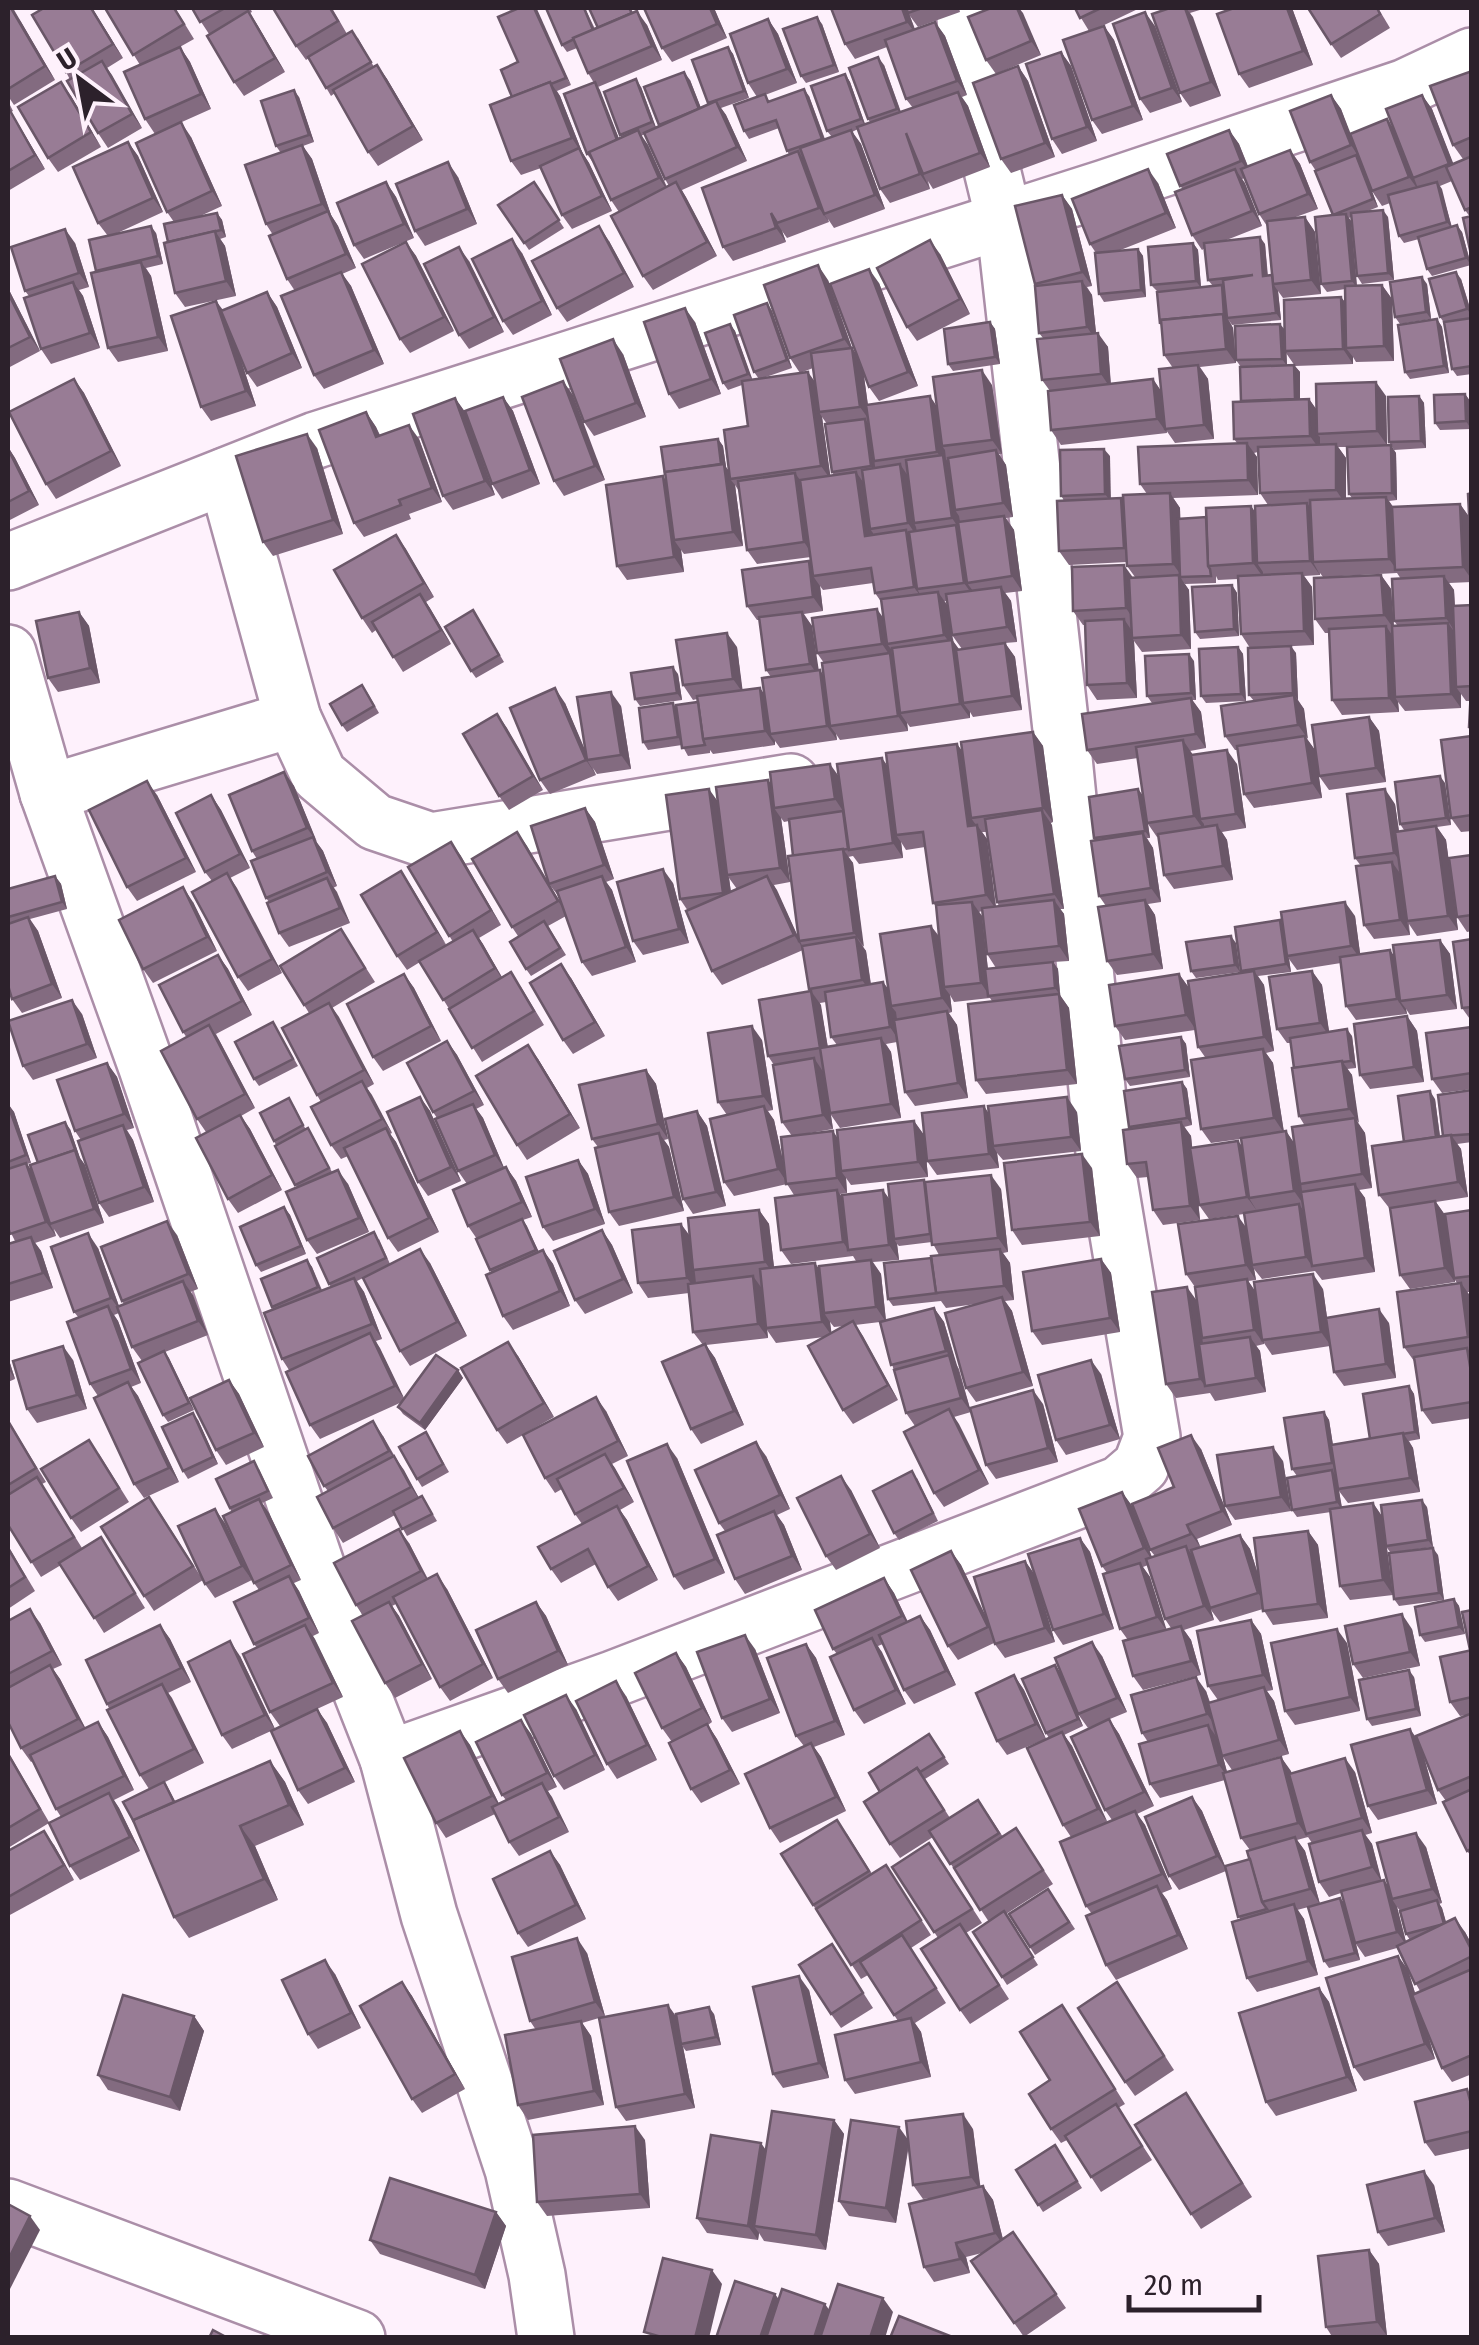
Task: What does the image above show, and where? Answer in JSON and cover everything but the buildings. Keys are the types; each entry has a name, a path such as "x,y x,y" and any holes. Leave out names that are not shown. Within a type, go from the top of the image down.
{"street":[{"path":"388,1759 614,1678 1120,1484 1140,1466 1152,1438 1102,1139 1004,219 972,88 964,8"},
{"path":"8,562 316,440 1406,88 1472,56"},
{"path":"226,476 293,719 318,775 375,822 430,841 833,775"},
{"path":"8,653 48,793 152,1083 345,1650 388,1759 429,1916 514,2169 537,2274 546,2338"},
{"path":"48,793 293,719"},
{"path":"1005,747 1062,738"},
{"path":"8,2207 302,2328 357,2338"}]}
